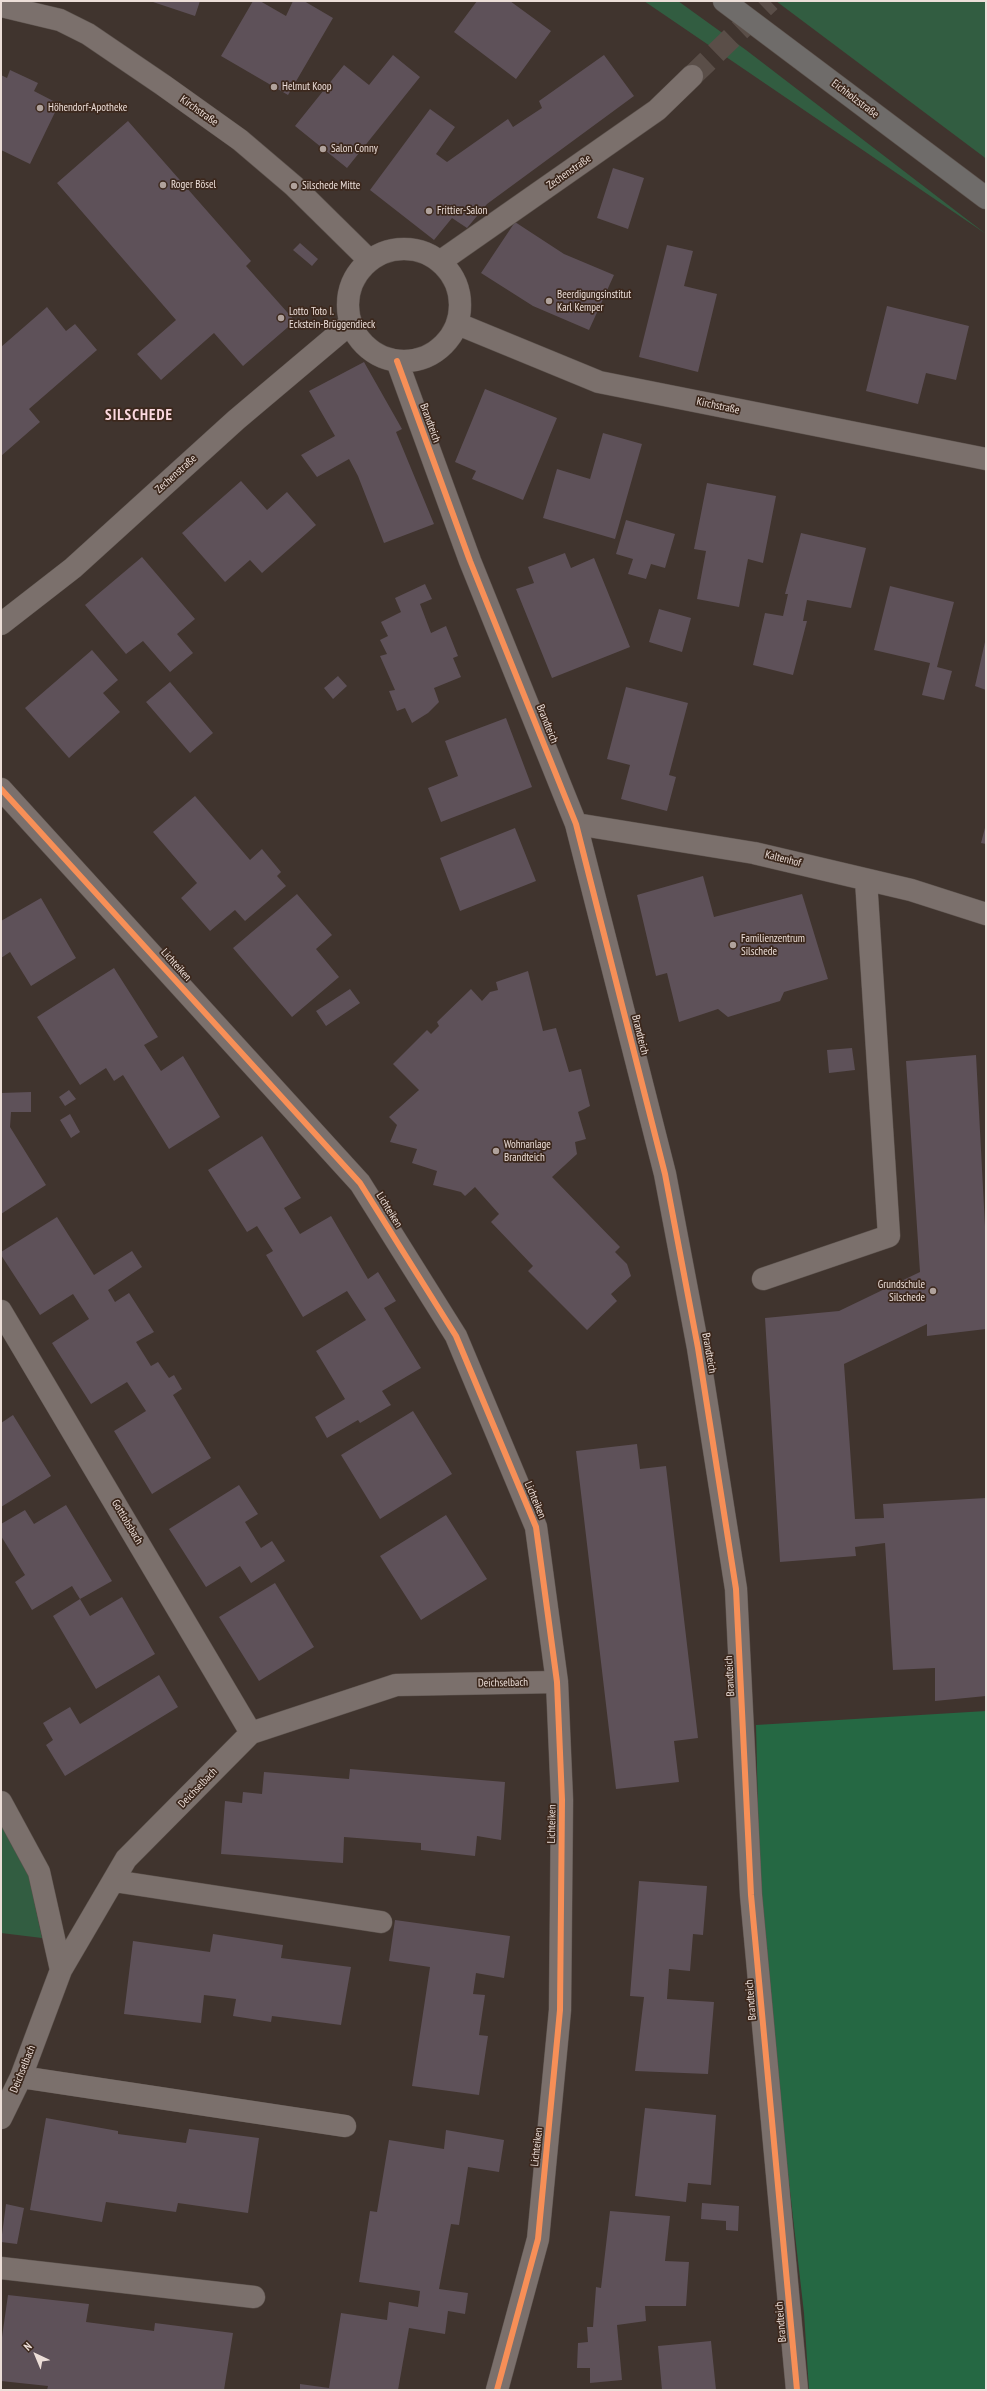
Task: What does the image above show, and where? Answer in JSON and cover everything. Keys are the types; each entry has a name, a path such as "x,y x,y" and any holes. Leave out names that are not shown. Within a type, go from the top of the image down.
{"main road":[{"name":"Eichholzstraße","path":"724,1 986,198"}],"street":[{"name":"Kirchstraße","path":"1,6 60,20 88,34 151,77 240,140 294,186 369,260"},
{"name":"Zechenstraße","path":"441,261 657,110 692,76"},
{"path":"405,248 418,249 441,261 450,271 457,284 460,296 458,324 444,345 434,353 416,360 397,361 385,358 364,344 351,323 348,306 350,289 354,278 369,260 380,254 405,248"},
{"name":"Zechenstraße","path":"1,624 73,568 236,420 351,323"},
{"name":"Kirchstraße","path":"458,324 599,382 986,459"},
{"name":"Brandteich","path":"397,361 470,561 576,824 665,1174 698,1348 736,1589 751,1895 797,2390"},
{"name":"Lichteiken","path":"1,789 360,1183 456,1336 536,1528 557,1682 562,1800 560,2010 538,2239 497,2390"},
{"name":"Kaltenhof","path":"576,824 754,853 910,890 986,914"},
{"path":"763,1279 889,1236 866,880"},
{"name":"Gottlobsbach","path":"1,1311 251,1733"},
{"name":"Deichselbach","path":"1,2118 21,2077 61,1970 126,1859 251,1733 396,1685 557,1682"},
{"path":"1,1802 39,1872 61,1970"},
{"path":"114,1881 381,1922"},
{"path":"21,2077 345,2126"},
{"path":"1,2268 254,2296"}],"green space":[{"path":"644,1 678,1 746,50 986,234"},
{"path":"776,1 986,1 986,159 984,157"},
{"path":"986,1711 986,2390 809,2390 804,2313 777,2078 760,1893 756,1725"},
{"path":"1,1821 29,1877 42,1938 1,1933"}],"building":[{"path":"150,1 200,1 195,16"},
{"path":"253,1 260,1 286,16 293,1 304,1 333,18 288,95 221,56"},
{"path":"477,1 510,1 551,31 516,79 454,32"},
{"path":"393,55 420,77 347,168 295,126 344,65 369,85"},
{"path":"604,55 634,96 487,204 467,228 452,218 434,240 370,190 430,109 455,127 436,154 447,162 508,119 513,127 542,108 539,101"},
{"path":"10,70 38,83 34,91 59,104 30,164 1,150 1,75 7,78"},
{"path":"128,121 251,261 246,266 295,321 243,366 214,333 161,380 137,354 176,320 57,183"},
{"path":"613,168 644,178 628,229 597,218"},
{"path":"515,222 564,254 614,275 589,330 533,306 481,273"},
{"path":"300,243 318,259 312,266 293,250"},
{"path":"667,245 693,251 684,286 717,294 698,372 639,357"},
{"path":"887,306 969,326 956,380 926,373 918,404 866,391"},
{"path":"47,307 66,331 75,324 97,350 29,409 40,422 1,456 1,347"},
{"path":"364,362 402,429 396,432 434,524 384,543 358,476 349,459 317,477 301,455 335,436 309,391"},
{"path":"485,389 557,418 523,500 472,479 476,471 455,462"},
{"path":"603,433 642,444 615,539 543,518 557,469 590,479"},
{"path":"241,481 267,510 287,492 316,525 262,573 250,560 225,582 182,533"},
{"path":"707,483 776,496 763,563 748,559 739,607 697,599 706,551 694,549"},
{"path":"626,520 675,534 665,568 651,564 646,579 628,574 633,559 616,554"},
{"path":"801,533 866,548 851,608 807,600 803,621 807,621 793,675 753,665 765,613 783,616 788,594 785,594"},
{"path":"565,553 571,568 594,558 630,647 552,678 516,589 534,583 528,567"},
{"path":"142,557 195,619 177,634 193,653 170,672 143,641 126,654 85,605"},
{"path":"425,584 432,599 420,604 431,633 446,626 458,656 453,658 461,677 434,688 439,702 428,713 412,723 405,708 397,711 389,691 395,690 380,656 387,654 380,640 388,636 381,622 401,612 395,598"},
{"path":"890,586 954,602 937,667 952,671 944,700 922,695 930,663 874,650"},
{"path":"659,609 691,618 682,652 649,642"},
{"path":"986,642 986,690 975,686"},
{"path":"92,650 118,680 103,693 120,712 69,758 25,708"},
{"path":"338,676 347,686 333,699 324,688"},
{"path":"170,682 213,733 190,753 146,702"},
{"path":"626,687 688,703 669,775 676,777 667,811 621,799 630,765 607,759"},
{"path":"506,718 532,787 441,822 428,788 458,776 445,741"},
{"path":"195,796 250,860 262,849 281,872 277,876 286,886 245,921 235,910 210,931 181,898 197,883 153,832"},
{"path":"986,824 986,844 981,843"},
{"path":"515,828 536,881 460,911 440,858"},
{"name":"Familienzentrum Silschede","path":"703,876 714,917 802,894 828,979 784,992 780,1001 728,1017 718,1009 679,1022 667,973 656,976 637,895"},
{"path":"297,894 332,935 316,949 339,977 292,1017 233,948"},
{"path":"41,898 76,958 31,986 10,952 1,958 1,921"},
{"path":"114,968 158,1037 144,1045 161,1071 183,1056 220,1117 169,1149 123,1075 114,1081 106,1068 80,1085 37,1017"},
{"name":"Wohnanlage Brandteich","path":"528,971 543,1031 556,1028 569,1072 581,1069 590,1106 578,1112 586,1139 575,1142 577,1154 552,1177 620,1247 615,1252 627,1264 631,1276 611,1294 617,1301 587,1330 528,1271 533,1266 491,1222 499,1214 475,1187 465,1196 461,1192 433,1185 437,1171 412,1163 417,1149 390,1142 397,1125 389,1117 419,1090 393,1064 427,1030 431,1034 439,1026 437,1022 471,989 482,1001 490,992 498,990 496,982"},
{"path":"350,989 360,1003 326,1026 316,1011"},
{"path":"852,1048 855,1070 829,1073 827,1050"},
{"name":"Grundschule Silschede","path":"976,1055 986,1245 986,1329 927,1336 927,1324 844,1364 855,1519 884,1518 883,1504 986,1498 986,1696 935,1701 935,1668 893,1670 885,1543 855,1547 856,1556 780,1562 765,1318 839,1311 920,1272 906,1061"},
{"path":"69,1090 76,1099 65,1106 59,1097"},
{"path":"31,1092 31,1112 11,1112 10,1127 46,1185 1,1214 1,1093"},
{"path":"70,1114 80,1132 71,1138 60,1120"},
{"path":"262,1136 301,1198 284,1208 300,1234 331,1216 368,1279 378,1272 396,1301 384,1308 421,1368 382,1391 391,1405 360,1423 358,1420 327,1438 315,1417 345,1399 316,1351 366,1320 347,1291 303,1317 266,1255 273,1251 257,1226 247,1232 208,1170"},
{"path":"57,1217 94,1275 132,1251 142,1267 108,1290 115,1302 129,1293 154,1332 136,1342 151,1366 158,1362 169,1378 174,1375 182,1389 173,1395 211,1458 152,1494 114,1431 146,1411 127,1382 91,1404 52,1343 89,1319 73,1294 40,1315 1,1255 1,1252"},
{"path":"413,1411 452,1474 380,1519 341,1455"},
{"path":"13,1415 51,1476 1,1507 1,1423"},
{"path":"637,1444 640,1469 666,1466 698,1738 674,1741 679,1782 616,1789 576,1451"},
{"path":"239,1485 258,1514 245,1522 261,1548 272,1541 285,1561 251,1583 240,1566 206,1587 169,1529"},
{"path":"66,1505 112,1581 80,1599 72,1586 32,1610 15,1582 25,1575 1,1536 1,1524 25,1510 34,1524"},
{"path":"446,1515 487,1579 421,1620 380,1556"},
{"path":"275,1583 314,1647 259,1681 219,1617"},
{"path":"122,1597 155,1654 96,1689 53,1616 80,1599 90,1616"},
{"path":"159,1675 178,1707 65,1776 46,1745 53,1740 43,1723 70,1707 80,1724"},
{"path":"350,1769 505,1782 501,1840 477,1836 475,1856 421,1850 421,1843 344,1837 343,1863 221,1854 225,1801 242,1803 243,1792 262,1794 264,1772 349,1779"},
{"path":"639,1881 707,1886 703,1935 693,1934 690,1971 669,1969 667,1999 714,2002 708,2074 635,2071 644,1997 630,1996"},
{"path":"395,1920 510,1936 504,1978 476,1973 473,1994 485,1995 479,2035 488,2036 479,2095 412,2086 430,1967 389,1961"},
{"path":"213,1934 283,1945 281,1958 351,1967 341,2025 272,2016 271,2022 233,2016 236,1999 204,1995 201,2023 124,2014 133,1941 210,1952"},
{"path":"645,2108 716,2115 711,2185 688,2183 686,2202 635,2196"},
{"path":"46,2118 118,2131 118,2134 186,2143 189,2129 259,2138 248,2213 178,2203 176,2212 106,2202 102,2222 30,2210"},
{"path":"446,2130 504,2140 499,2172 468,2167 459,2225 451,2224 439,2289 468,2293 465,2314 448,2311 445,2334 409,2328 398,2390 300,2390 300,2384 329,2388 341,2313 387,2320 389,2302 418,2307 420,2291 359,2282 370,2211 377,2212 389,2140 444,2149"},
{"path":"702,2203 739,2206 738,2231 726,2230 726,2221 701,2219"},
{"path":"6,2204 24,2208 17,2244 1,2242"},
{"path":"610,2211 670,2216 665,2261 689,2262 686,2306 645,2306 646,2321 617,2325 622,2380 590,2383 590,2368 577,2368 578,2343 588,2342 587,2327 593,2327 596,2287 601,2288"},
{"path":"8,2295 89,2304 86,2322 154,2331 155,2323 233,2333 224,2390 47,2390 48,2386 1,2381 1,2344"},
{"path":"711,2341 716,2390 662,2390 658,2346"}],"tunnel":[{"path":"692,76 770,1"}],"cycle path":[{"path":"397,361 470,561 576,824 665,1174 698,1348 736,1589 751,1895 797,2390"},
{"path":"1,789 360,1183 456,1336 536,1527 557,1682 562,1800 560,2010 538,2239 497,2390"}],"place":[{"name":"Helmut Koop","path":"274,87"},
{"name":"Höhendorf-Apotheke","path":"40,108"},
{"name":"Salon Conny","path":"323,149"},
{"name":"Roger Bösel","path":"163,185"},
{"name":"Silschede Mitte","path":"294,186"},
{"name":"Frittier-Salon","path":"429,211"},
{"name":"Beerdigungsinstitut Karl Kemper","path":"549,301"},
{"name":"Lotto Toto I. Eckstein-Brüggendieck","path":"281,318"},
{"name":"Familienzentrum Silschede","path":"733,945"},
{"name":"Wohnanlage Brandteich","path":"496,1151"},
{"name":"Grundschule Silschede","path":"933,1291"}],"district":[{"name":"SILSCHEDE","path":"139,416"}]}
